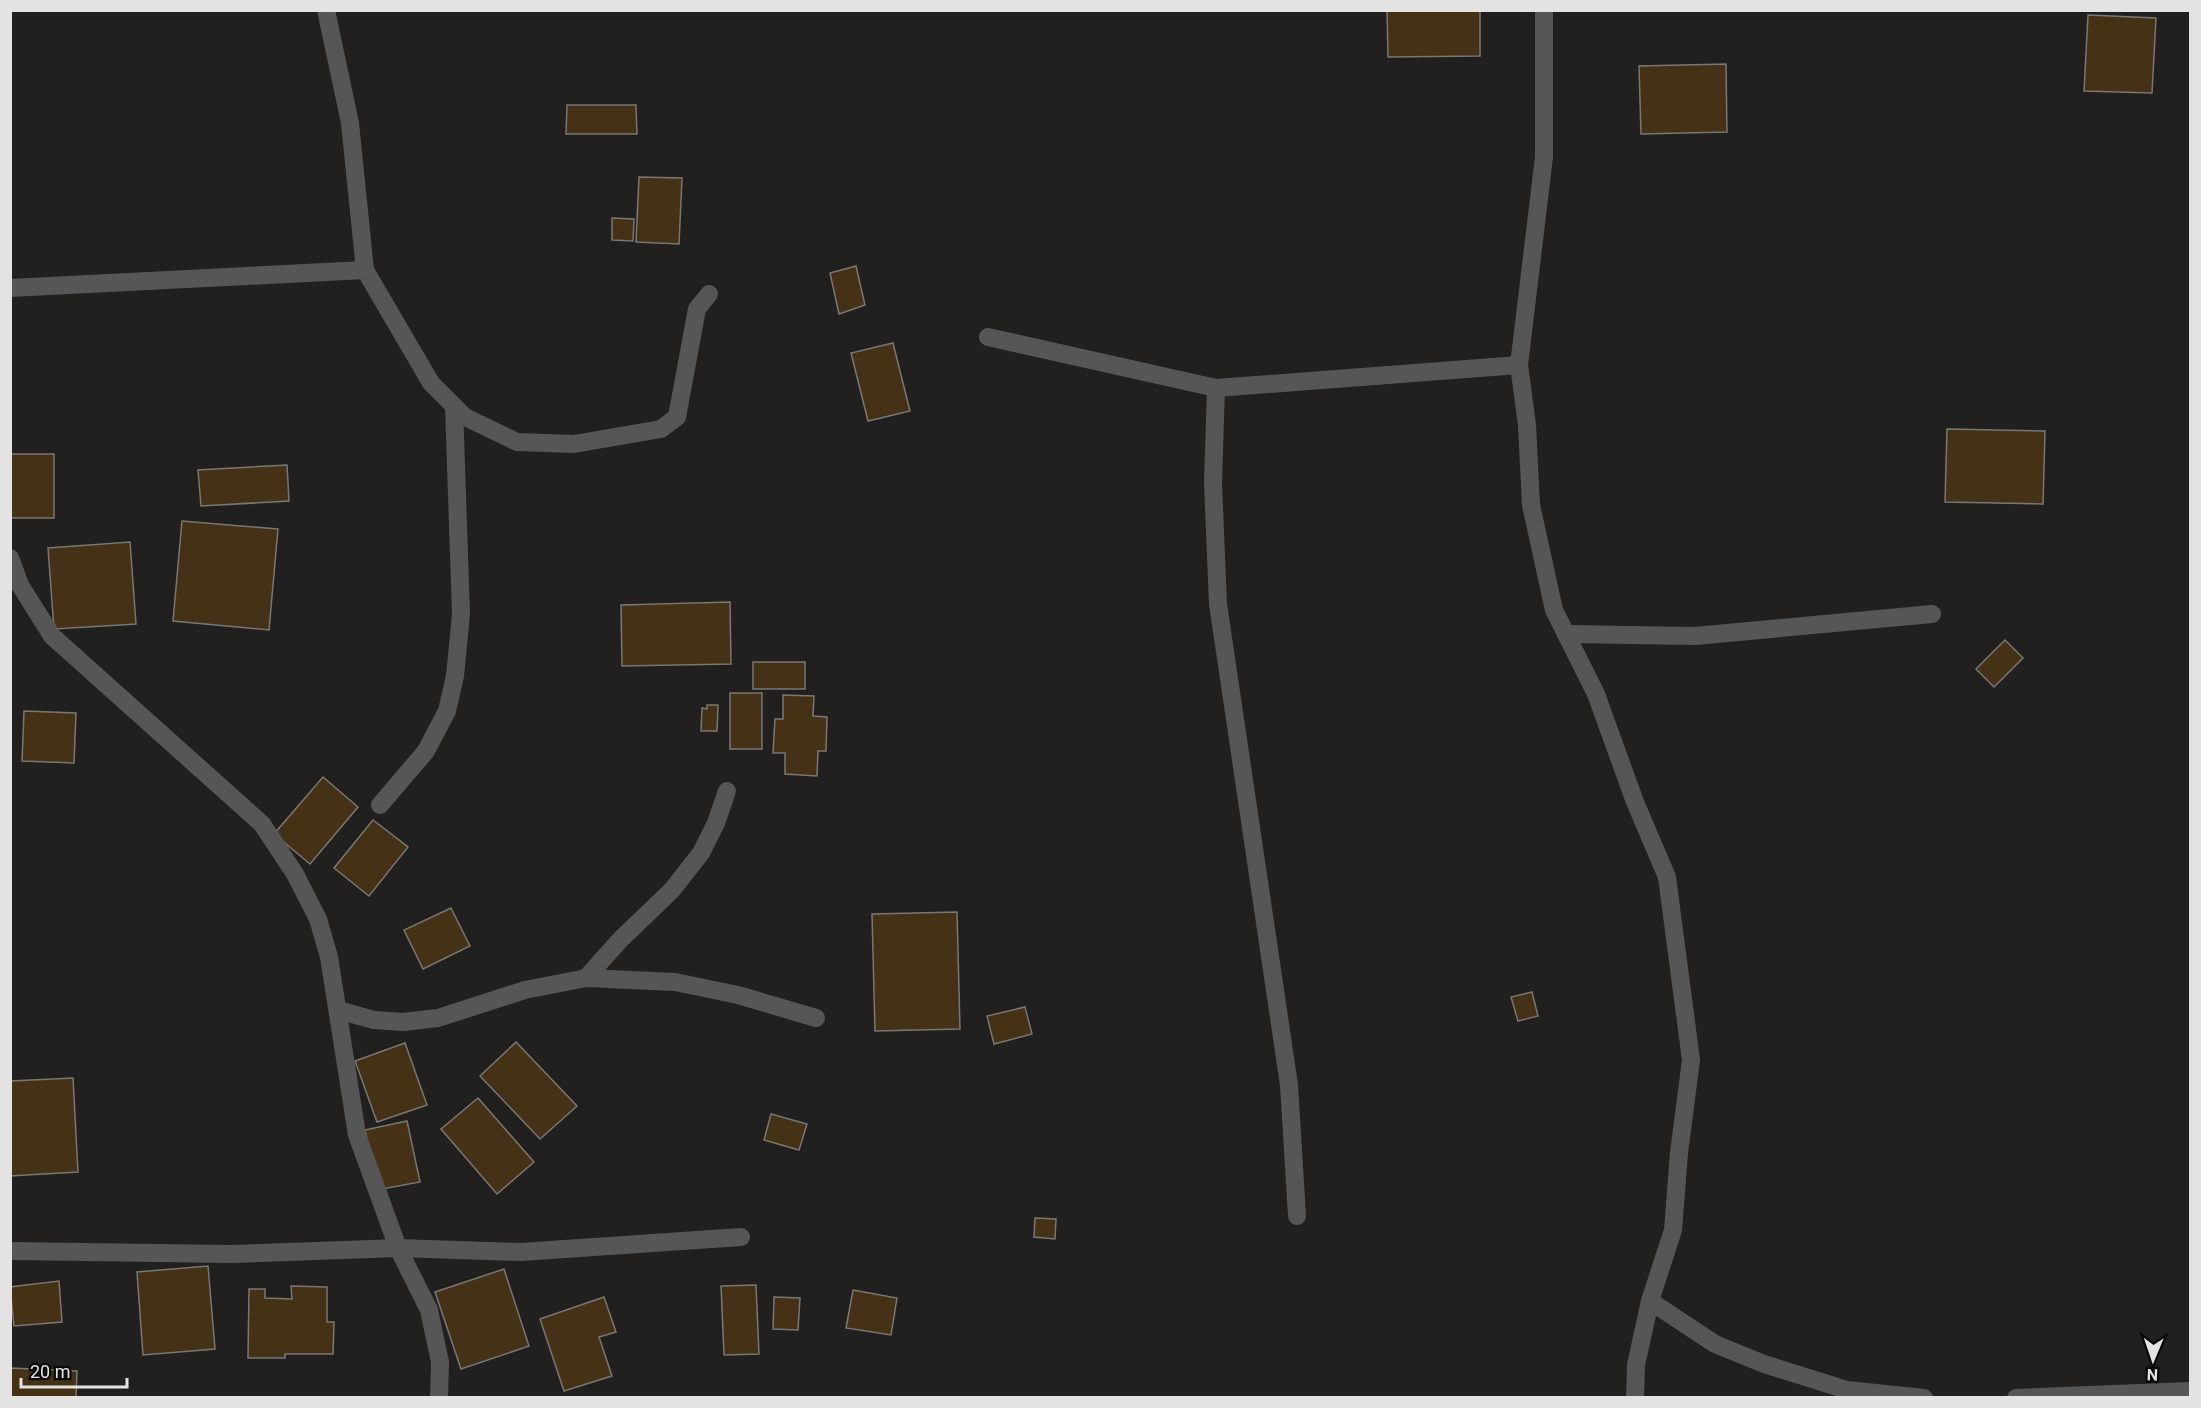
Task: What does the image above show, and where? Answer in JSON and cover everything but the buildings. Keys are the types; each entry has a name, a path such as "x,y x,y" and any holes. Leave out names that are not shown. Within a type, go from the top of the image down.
{"street":[{"path":"326,10 350,123 365,270 431,383 465,417 517,442 574,444 661,429 677,417 697,309 709,294"},
{"path":"1544,10 1544,157 1519,365 1527,425 1532,505 1554,610 1596,694 1635,802 1666,877 1691,1060 1679,1153 1673,1230 1650,1301 1636,1365 1635,1398"},
{"path":"10,288 365,270"},
{"path":"988,337 1216,388 1519,365"},
{"path":"1216,388 1213,483 1218,604 1289,1085 1297,1216"},
{"path":"380,805 426,751 447,711 455,676 460,614 454,406"},
{"path":"10,558 20,585 52,636 262,824 295,874 318,919 329,957 357,1135 398,1248 429,1310 440,1362 438,1398"},
{"path":"1566,634 1695,636 1932,614"},
{"path":"586,978 620,940 672,890 700,853 716,823 727,791"},
{"path":"338,1010 374,1020 403,1022 438,1018 525,990 586,978 675,982 738,995 816,1018"},
{"path":"10,1251 221,1254 398,1248 521,1252 741,1237"},
{"path":"1650,1301 1714,1344 1764,1364 1847,1390 1924,1398"},
{"path":"2016,1398 2190,1391"}]}
